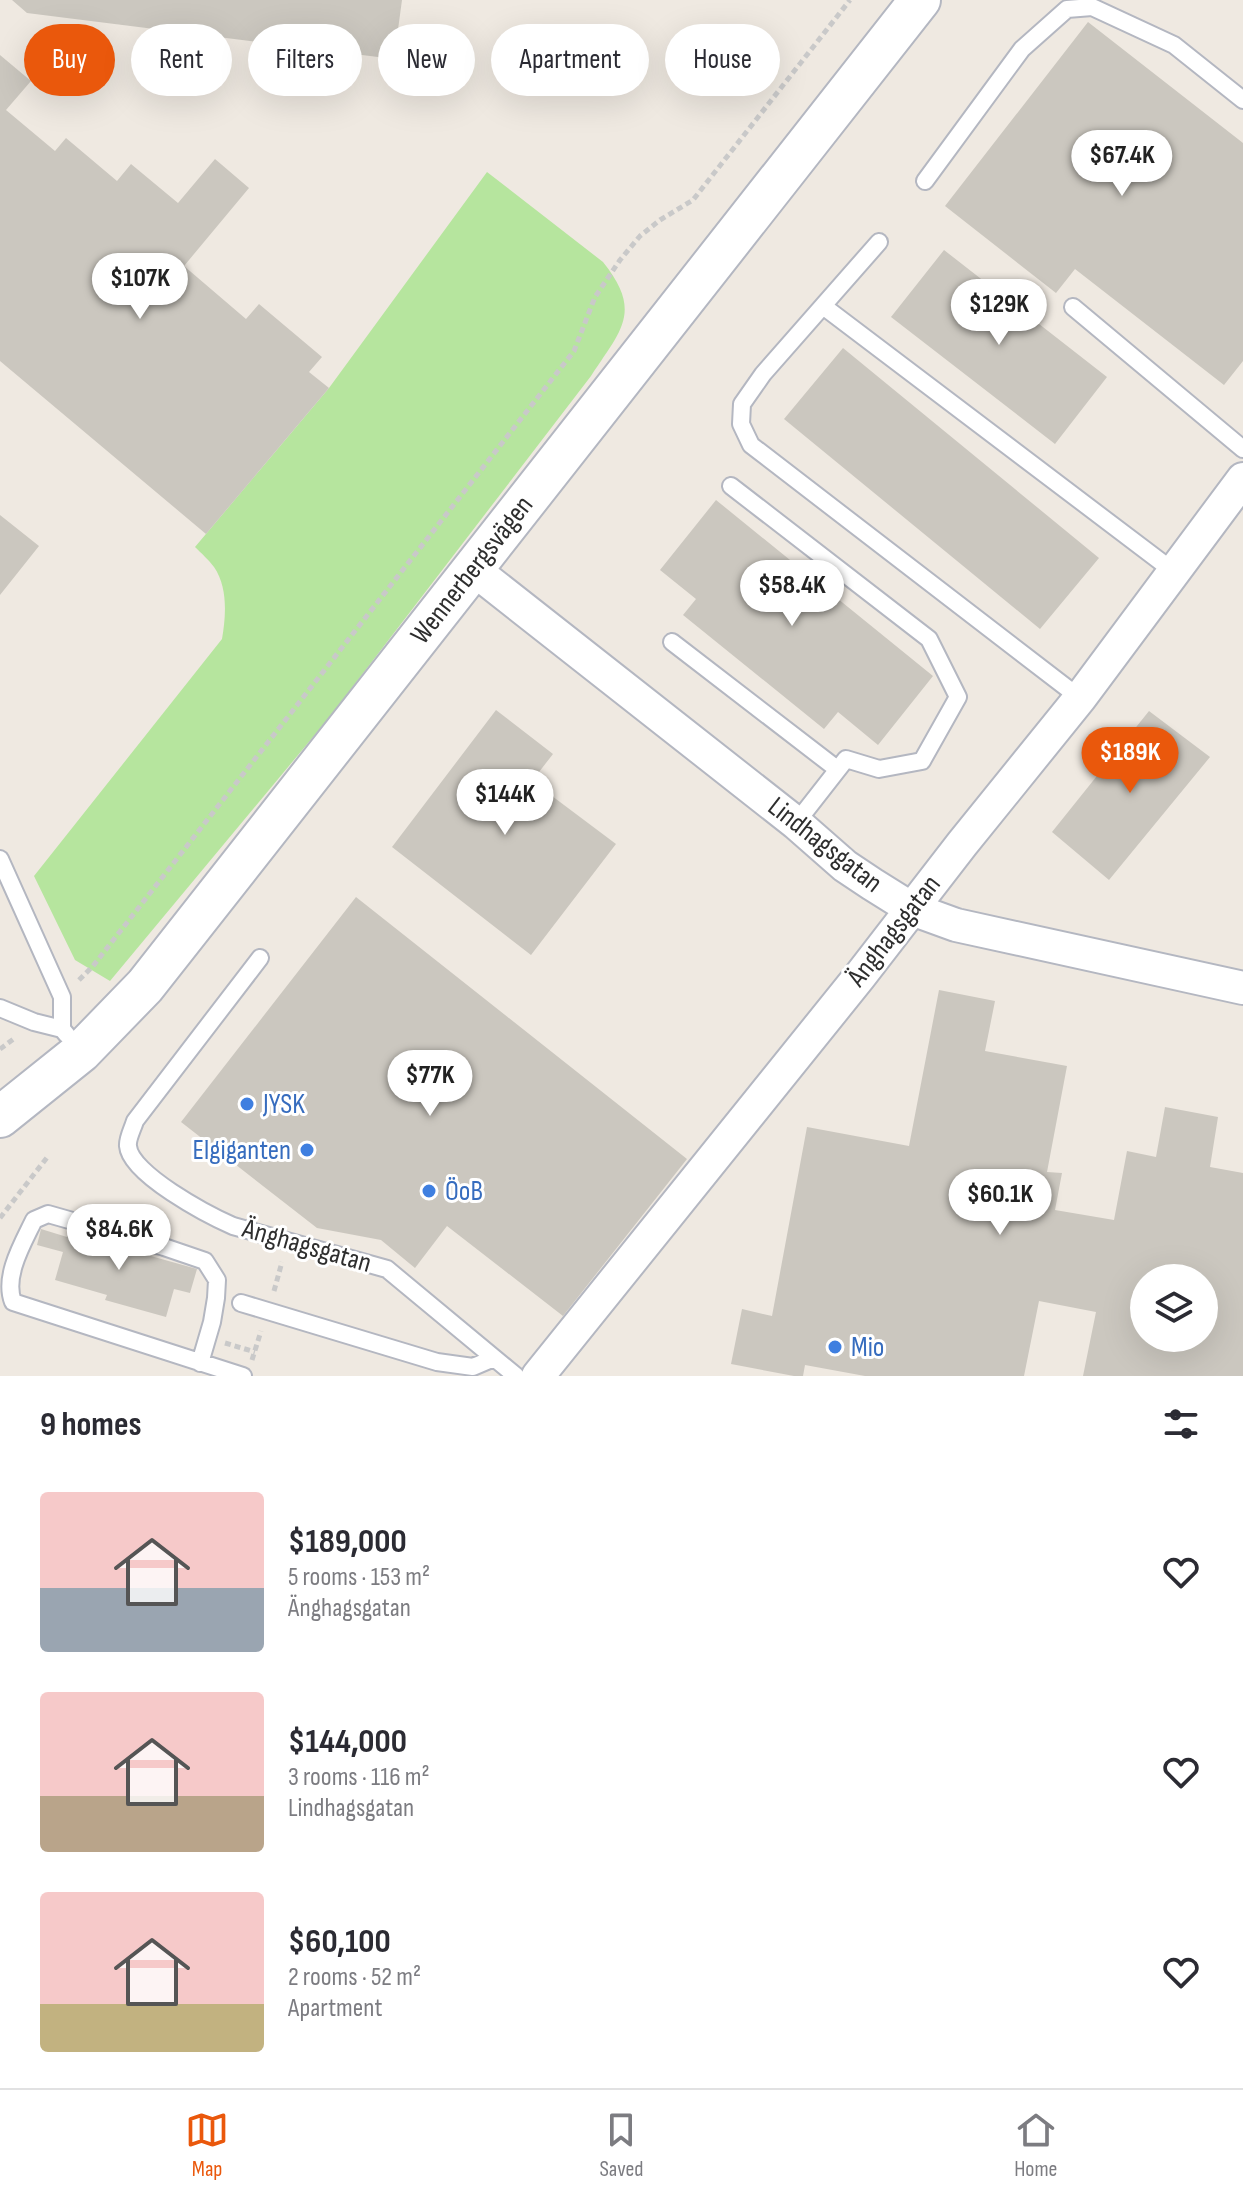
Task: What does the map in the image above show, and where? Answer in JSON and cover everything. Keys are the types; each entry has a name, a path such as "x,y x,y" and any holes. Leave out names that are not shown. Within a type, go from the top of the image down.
{"street":[{"name":"Wennerbergsvägen","path":"0,1117 71,1040 145,986 920,0"},
{"name":"Änghagsgatan","path":"538,1376 1080,698 1243,479"},
{"name":"Lindhagsgatan","path":"473,569 796,823 845,866 912,909 956,925 1001,936 1243,988"}],"lane":[{"path":"925,181 1022,49 1067,9 1092,7 1174,45 1243,100"},
{"path":"879,242 763,374 742,404 741,424 751,445 1080,698"},
{"path":"823,306 1173,571"},
{"path":"1073,307 1243,449"},
{"path":"731,486 929,639 958,697 922,761 879,769 846,759 796,823"},
{"path":"672,642 837,769"},
{"path":"0,859 62,997 71,1040"},
{"name":"Änghagsgatan","path":"260,958 135,1121 128,1145 136,1165 209,1216 233,1226 387,1269 516,1376"},
{"path":"0,1008 71,1040"},
{"path":"200,1363 212,1322 217,1280 205,1261 48,1214 34,1220 10,1281 13,1302 200,1363 243,1376"},
{"path":"241,1303 437,1362 473,1367 494,1358"}],"path":[{"path":"62,997 93,966 574,351 595,297 620,260 640,236 693,200 850,0"},
{"path":"0,1049 34,1022"},
{"path":"0,1218 49,1155"}],"green space":[{"path":"487,172 603,262 622,294 625,308 619,333 591,376 328,719 110,981 75,960 34,876 222,639 225,611 222,583 214,567 195,547 329,388"}],"building":[{"path":"12,0 402,0 399,24 378,24 378,57 362,55 362,24 248,24 248,41 232,39 232,24 131,26 27,13"},
{"path":"1088,22 1243,143 1243,361 1224,385 1075,269 1056,293 945,206"},
{"path":"0,55 24,75 24,89 6,110 55,151 66,138 117,181 131,164 178,203 215,159 249,188 184,266 246,319 259,304 322,357 309,372 329,388 206,534 0,361"},
{"path":"944,250 1107,377 1055,444 891,317"},
{"path":"843,348 1099,558 1040,629 784,419"},
{"path":"716,500 933,676 878,745 838,712 824,729 683,615 696,599 660,570"},
{"path":"0,515 39,546 0,595"},
{"path":"496,710 553,754 532,781 616,844 531,955 392,847"},
{"path":"1149,711 1210,757 1109,880 1052,832"},
{"path":"356,897 687,1159 563,1316 447,1226 415,1268 381,1240 317,1228 181,1122"},
{"path":"939,990 995,1001 985,1051 1067,1066 1047,1172 1062,1173 1055,1210 1114,1220 1127,1151 1156,1157 1165,1107 1218,1117 1210,1167 1243,1173 1243,1376 1083,1376 1096,1312 1039,1301 1024,1376 865,1376 805,1365 803,1376 794,1376 731,1364 742,1309 772,1316 807,1127 909,1146"},
{"path":"41,1229 67,1237 69,1233 197,1269 190,1293 174,1289 166,1317 105,1300 107,1295 55,1280 63,1252 37,1245"}],"place":[{"name":"JYSK","path":"247,1104"},
{"name":"Elgiganten","path":"307,1150"},
{"name":"ÖoB","path":"429,1191"},
{"name":"Mio","path":"835,1347"}]}
